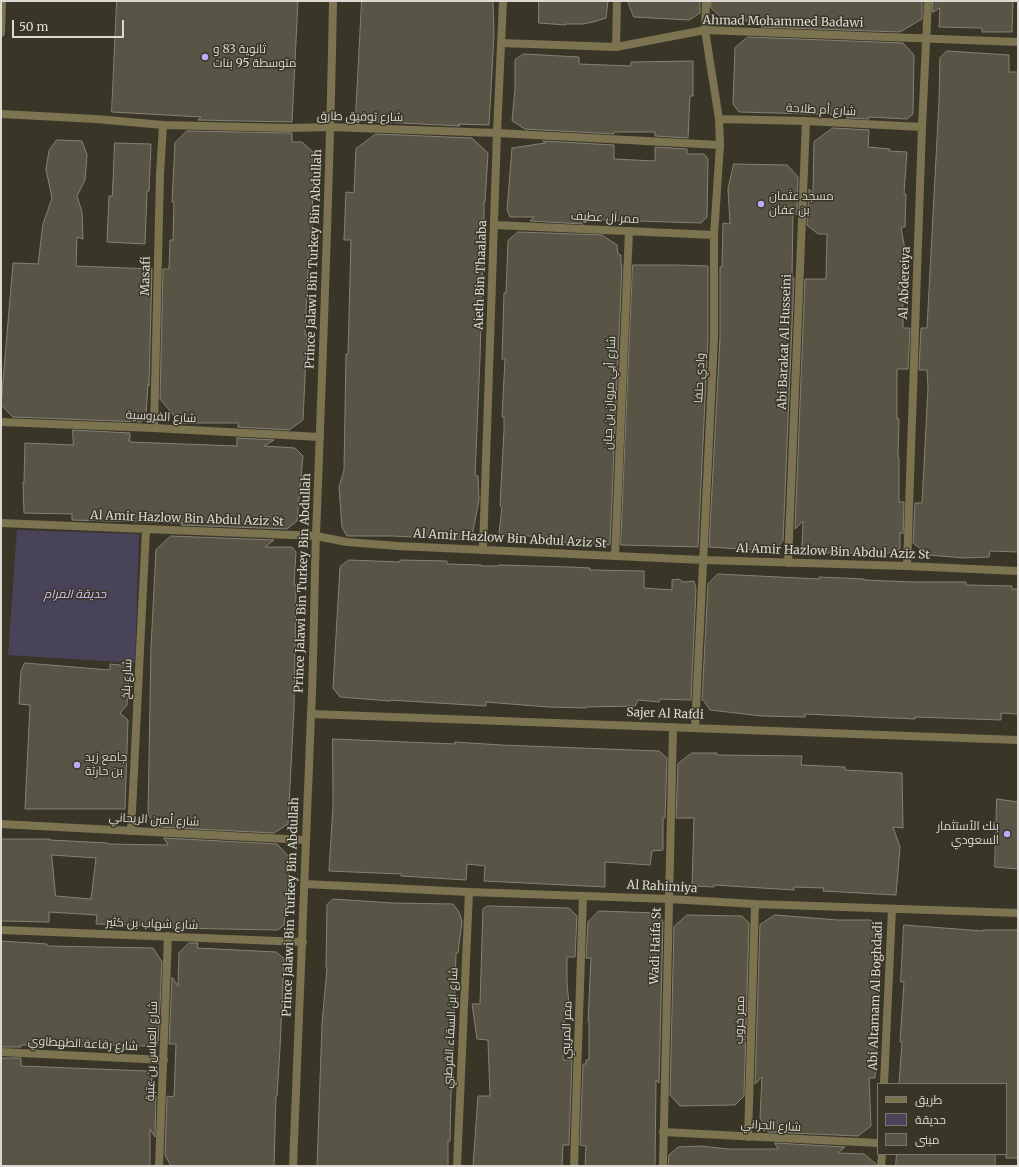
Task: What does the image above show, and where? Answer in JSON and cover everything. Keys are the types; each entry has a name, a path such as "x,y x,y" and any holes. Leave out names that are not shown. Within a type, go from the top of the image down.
{"street":[{"path":"1,33 2,1"},
{"name":"Prince Jalawi Bin Turkey Bin Abdullah","path":"292,1166 303,942 333,1"},
{"name":"Aieth Bin Thaalaba","path":"483,549 496,133 503,1"},
{"path":"616,47 617,1"},
{"name":"وادي حلفا","path":"695,728 714,338 714,235 720,145 719,119 705,30 706,1"},
{"name":"Al Abdereiya","path":"907,566 922,127 928,1"},
{"name":"Ahmad Mohammed Badawi","path":"501,43 616,47 705,30 1018,42"},
{"name":"شارع توفيق طارق","path":"1,114 96,119 163,125 296,128 330,127 496,133 720,145"},
{"name":"شارع أم طلاحة","path":"719,119 806,121 922,127"},
{"name":"Abi Barakat Al Husseini","path":"788,563 806,121"},
{"name":"Masafi","path":"154,428 160,175 163,125"},
{"name":"ممر آل عطيف","path":"494,225 714,235"},
{"name":"شارع أبي مروان بن حيان","path":"615,556 629,230"},
{"name":"شارع الفروسية","path":"1,422 320,437"},
{"name":"Al Amir Hazlow Bin Abdul Aziz St","path":"1,523 316,536 347,542 398,546 703,560 1018,571"},
{"name":"شارع بلخ","path":"131,831 146,529"},
{"name":"Sajer Al Rafdi","path":"311,714 1018,740"},
{"name":"Wadi Haifa St","path":"663,1166 673,727"},
{"name":"شارع أمين الريحاني","path":"1,824 306,840"},
{"name":"Al Rahimiya","path":"305,884 755,904 1018,913"},
{"name":"شارع ابن السقاء القرطبي","path":"457,1166 469,892"},
{"name":"ممر المريبي","path":"574,1166 583,896"},
{"name":"ممر خروب","path":"748,1137 755,904"},
{"name":"Abi Altamam Al Boghdadi","path":"884,1083 892,908"},
{"name":"شارع شهاب بن كثير","path":"1,930 303,942"},
{"name":"شارع العباس بن عتبة","path":"159,1166 168,936"},
{"name":"شارع رفاعة الطهطاوي","path":"1,1052 164,1060"},
{"name":"شارع الجراني","path":"663,1132 877,1143"},
{"path":"881,1166 882,1155"}],"green space":[{"name":"حديقة المرام","path":"17,530 139,534 135,663 8,655"}],"building":[{"name":"ثانوية 83 و متوسطة 95 بنات","path":"117,1 298,1 292,122 198,120 201,117 112,112"},
{"path":"362,1 493,1 494,35 489,125 458,124 460,126 362,121 356,113"},
{"path":"539,1 608,1 606,18 583,24 566,25 539,23"},
{"path":"628,1 700,1 700,13 689,20 634,17"},
{"path":"711,1 922,1 922,19 900,32 761,27 767,22 724,20 711,8"},
{"path":"933,1 1013,1 1012,32 982,32 982,28 939,27 940,8 933,12"},
{"path":"748,37 903,43 914,55 913,114 907,119 869,117 869,119 846,118 849,115 739,112 733,104 735,48"},
{"path":"947,51 1009,55 1009,72 1018,72 1018,552 990,551 989,557 965,558 928,555 913,543 915,503 922,503 928,388 927,370 919,370 921,328 927,328 940,58"},
{"path":"524,54 579,57 579,64 631,66 631,62 693,61 693,96 690,96 688,138 655,136 655,132 614,132 614,134 525,129 512,121 515,89 515,60"},
{"path":"833,128 869,130 868,147 890,149 889,151 907,152 904,194 906,194 905,227 901,227 907,261 898,289 903,289 903,328 910,328 908,369 897,369 897,419 899,419 899,502 904,502 903,534 900,532 900,549 885,554 863,552 808,553 802,547 803,521 795,529 805,279 826,279 827,234 818,234 807,225 809,189 813,193 814,142"},
{"path":"187,131 292,133 292,142 302,142 313,152 312,243 310,243 307,290 305,335 307,335 303,420 289,430 238,427 238,423 180,423 160,399 163,269 169,269 170,240 173,240 174,202 172,202 175,143"},
{"path":"376,134 472,138 488,153 484,202 484,248 475,475 478,476 479,500 472,536 465,540 393,536 347,536 342,527 339,487 344,470 346,354 348,354 351,240 344,240 346,192 354,193 356,149"},
{"path":"57,140 82,141 87,155 85,180 77,196 82,212 83,239 77,237 76,266 152,269 149,386 148,384 146,415 141,422 13,417 1,405 13,263 38,264 43,224 52,198 46,169 49,151"},
{"path":"543,141 614,145 614,159 655,161 655,147 687,149 687,154 704,154 708,159 707,217 701,223 576,219 584,224 530,221 534,217 510,217 507,210 512,148 545,143"},
{"path":"115,143 151,144 145,244 107,242 109,196 112,196"},
{"path":"734,164 787,165 798,177 797,215 793,213 792,278 794,278 783,541 774,551 709,547 720,338 720,267 722,267 723,223 730,224 728,189"},
{"path":"518,232 602,235 617,245 618,254 621,255 622,265 609,545 557,542 557,538 499,534 502,507 500,506 504,430 504,417 502,417 505,359 502,359 504,293 506,293 508,241"},
{"path":"633,265 708,266 708,338 698,547 621,545"},
{"path":"73,430 130,433 130,438 128,440 130,440 130,442 237,446 237,438 274,440 264,446 295,448 303,456 297,521 287,529 181,525 183,523 72,520 72,514 24,513 23,482 25,443 73,445"},
{"path":"171,536 274,540 265,547 292,547 296,552 294,585 296,585 294,709 288,824 274,833 156,827 148,814 151,647 156,550"},
{"path":"349,560 400,562 400,560 447,561 447,564 481,566 499,565 570,567 590,568 590,570 644,571 644,588 672,590 672,580 679,579 683,582 694,581 696,589 691,700 661,699 659,702 638,700 635,706 586,708 548,707 486,702 486,706 340,697 333,688 340,567"},
{"path":"718,574 819,579 819,577 913,582 966,582 966,585 1012,586 1012,589 1018,589 1018,714 1001,713 1001,720 915,717 915,719 805,714 805,717 762,716 710,710 702,700 708,584"},
{"name":"جامع زيد بن حارثة","path":"25,663 110,670 110,664 130,666 127,705 120,713 128,720 125,809 25,809 30,705 19,704 21,671"},
{"path":"333,739 455,744 455,742 659,751 667,758 665,818 663,818 663,850 652,851 650,865 605,862 605,887 484,881 485,866 467,864 466,880 401,876 401,874 329,871 333,806"},
{"path":"692,753 717,753 717,755 802,756 801,765 845,767 845,770 902,773 903,828 893,827 900,847 896,895 823,891 824,888 794,887 794,890 714,885 714,887 692,886 694,818 676,818 678,764"},
{"name":"بنك الأستثمار السعودي","path":"997,799 1018,802 1018,869 995,867"},
{"path":"164,838 277,844 290,858 284,925 278,930 165,928 165,926 96,924 97,915 49,912 49,922 1,921 1,839 50,839 108,844 168,845","holes":["52,855 96,858 91,899 56,896"]},
{"path":"333,899 393,903 453,904 459,912 462,921 458,953 456,953 453,1054 451,1054 453,1074 450,1141 448,1141 448,1166 317,1166 322,1024 327,968 327,905"},
{"path":"488,906 569,908 577,916 575,957 567,957 569,1005 565,1005 563,1060 572,1060 569,1145 563,1145 562,1166 473,1166 478,1096 490,1096 488,1040 477,1039 472,1004 480,1004 483,909"},
{"path":"599,911 658,913 663,922 659,1083 656,1080 655,1166 585,1166 586,1146 580,1145 583,1064 586,1064 586,1060 589,1060 588,1022 591,958 586,958 588,922"},
{"path":"687,915 742,916 749,923 744,1096 735,1105 680,1106 670,1095 674,927"},
{"path":"775,915 838,920 871,920 878,929 877,977 879,977 876,1033 878,1033 875,1078 869,1078 871,1126 858,1136 768,1132 760,1118 762,1077 755,1084 760,925"},
{"path":"904,925 983,931 1018,930 1018,1158 1006,1158 1007,1083 899,1083 904,982 901,982"},
{"path":"1,941 47,944 48,946 153,948 162,962 158,1045 102,1045 102,1047 21,1045 21,1047 1,1047"},
{"path":"189,943 198,943 197,948 276,952 284,958 280,1048 276,1096 274,1166 171,1166 165,1155 167,1096 174,1097 176,1044 169,1044 172,977 178,986 179,953"},
{"path":"1,1058 21,1058 21,1066 147,1071 152,1077 151,1096 156,1096 155,1137 150,1129 150,1166 1,1166"},
{"path":"775,1143 845,1147 838,1153 864,1154 876,1164 876,1166 668,1166 669,1155 678,1147 700,1146 729,1149 778,1149"},
{"path":"897,1155 995,1155 995,1166 896,1166"}],"place":[{"name":"ثانوية 83 و متوسطة 95 بنات","path":"205,57"},
{"name":"مسجد عثمان بن عفان","path":"761,204"},
{"name":"جامع زيد بن حارثة","path":"77,765"},
{"name":"بنك الأستثمار السعودي","path":"1007,834"}]}
